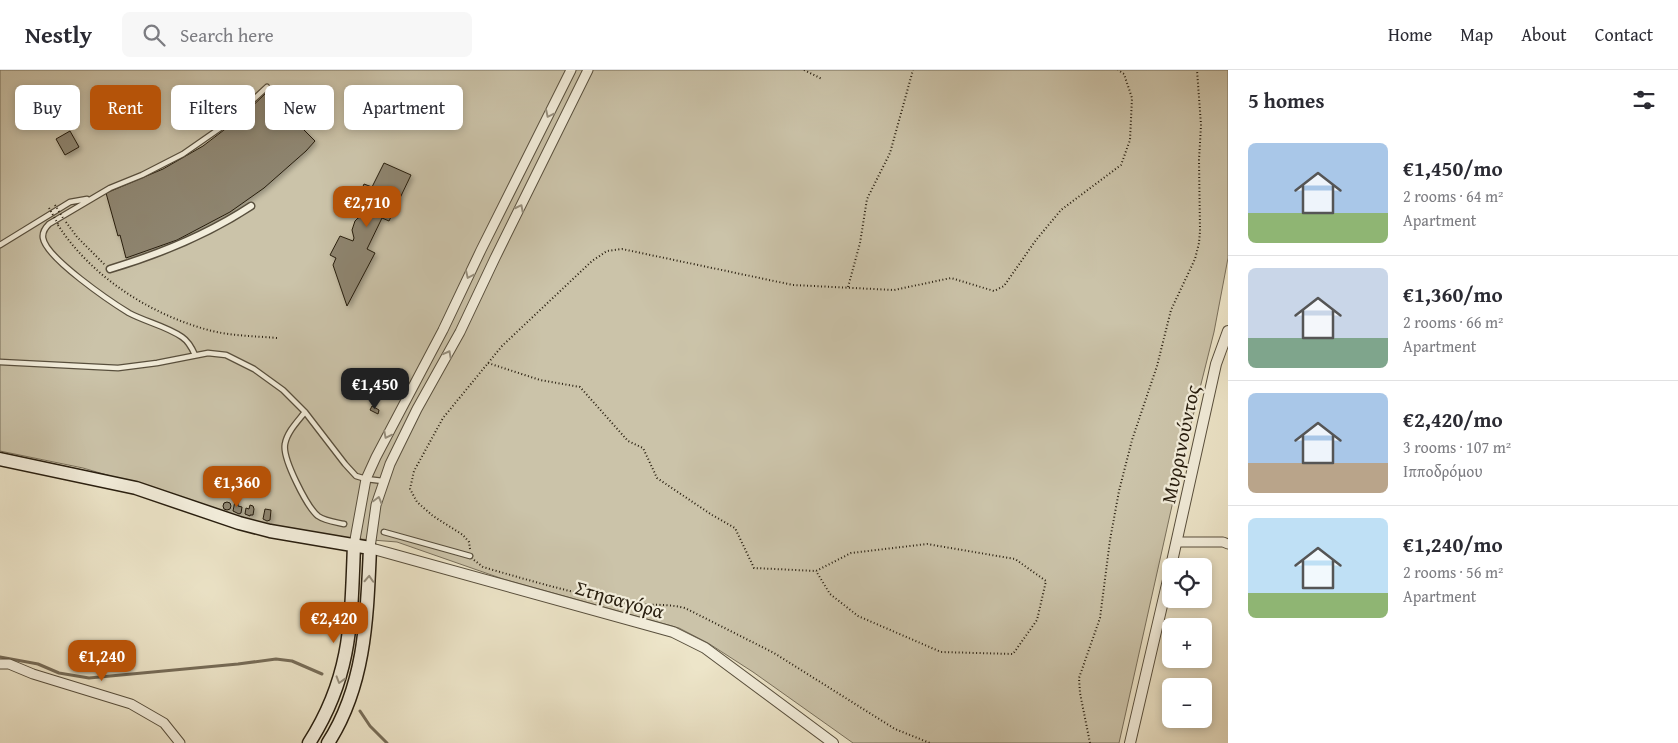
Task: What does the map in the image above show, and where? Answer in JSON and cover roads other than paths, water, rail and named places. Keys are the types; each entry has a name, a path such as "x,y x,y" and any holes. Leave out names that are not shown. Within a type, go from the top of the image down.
{"main road":[{"path":"0,459 136,488 239,523 270,531 370,548 367,606 360,665 349,702 338,727 328,743"},
{"path":"309,743 328,712 345,662 352,606 354,545"}],"street":[{"path":"354,545 366,479 392,424 443,330 480,250 571,70"},
{"path":"370,548 374,518 383,481 414,417 460,332 588,70"},
{"path":"110,269 174,247 206,233 251,206"},
{"path":"480,250 495,258"},
{"name":"Μυρρινούντος","path":"1173,558 1216,364 1228,330"},
{"path":"1177,542 1223,542 1228,544"},
{"name":"Στησαγόρα","path":"370,548 673,632 705,648 832,743"},
{"name":"Μυρρινούντος","path":"1130,743 1162,605"},
{"path":"0,664 9,664 32,674 131,704 164,723 180,743"}],"lane":[{"path":"195,355 184,338 130,313 85,283 65,266 45,244 43,238 45,227 91,198 162,165 203,141 229,122 265,89"},
{"path":"0,245 70,202 91,198"},
{"path":"0,362 118,368 157,364 208,353 226,355 241,362 283,390 305,412 356,476 383,481"},
{"path":"305,412 287,437 284,446 286,459 307,503 316,515 324,520 344,524"},
{"path":"384,532 470,556"}],"waterway":[{"path":"0,657 38,664 59,673 89,678 276,659 292,661 322,674"},
{"path":"360,711 370,726 387,743"}]}
